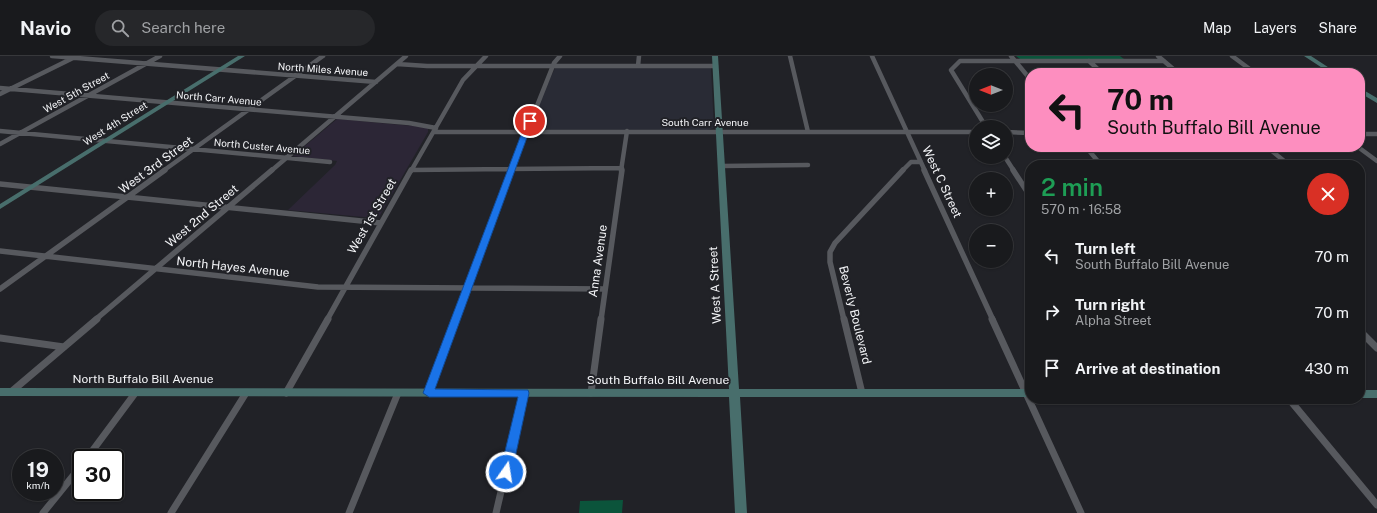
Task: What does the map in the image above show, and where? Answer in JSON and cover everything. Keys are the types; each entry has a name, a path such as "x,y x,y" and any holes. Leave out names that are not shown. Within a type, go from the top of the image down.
{"main road":[{"name":"West 4th Street","path":"0,207 242,56"},
{"name":"West A Street","path":"715,56 741,513"},
{"path":"1307,56 1326,68"},
{"path":"1365,93 1377,101"},
{"name":"North Buffalo Bill Avenue","path":"5,392 286,393"},
{"name":"South Buffalo Bill Avenue","path":"286,393 1025,393"},
{"path":"1365,394 1377,394"}],"street":[{"name":"North Miles Avenue","path":"52,56 376,82"},
{"name":"West 5th Street","path":"0,144 160,56"},
{"name":"West 3rd Street","path":"0,290 324,56"},
{"name":"West 2nd Street","path":"5,392 64,347 406,56"},
{"name":"West 1st Street","path":"286,393 463,80 486,56"},
{"path":"429,393 525,132 553,66 560,56"},
{"path":"638,66 639,56"},
{"path":"790,56 808,132"},
{"name":"West C Street","path":"872,56 1025,387"},
{"path":"1012,56 1025,73"},
{"path":"1158,56 1172,68"},
{"path":"1232,56 1248,68"},
{"path":"0,94 76,57"},
{"path":"982,120 951,70 960,61 1164,61"},
{"path":"1089,61 1097,68"},
{"path":"397,64 476,66 716,66"},
{"name":"North Carr Avenue","path":"0,88 408,123 435,130"},
{"name":"South Carr Avenue","path":"435,130 525,132 969,132"},
{"name":"North Custer Avenue","path":"0,131 330,162"},
{"name":"Anna Avenue","path":"591,393 627,131"},
{"path":"1013,132 1025,132"},
{"path":"1365,134 1377,134"},
{"path":"1090,152 1097,160"},
{"path":"1274,152 1282,160"},
{"path":"1364,152 1377,162"},
{"name":"Beverly Boulevard","path":"862,393 830,262 830,252 835,243 911,162 921,162"},
{"path":"1009,164 1025,188"},
{"path":"721,166 808,165"},
{"path":"412,170 622,168"},
{"path":"0,184 381,223"},
{"name":"North Hayes Avenue","path":"0,250 318,287 605,289"},
{"path":"1365,336 1377,348"},
{"path":"0,338 64,347"},
{"path":"94,449 136,392"},
{"path":"171,513 246,393"},
{"path":"349,513 398,393"},
{"path":"496,513 524,393"},
{"name":"West C Street","path":"1033,404 1081,513"},
{"path":"1293,404 1377,505"},
{"path":"43,513 72,477"}],"shaded area":[{"path":"555,68 711,68 714,128 707,130 532,131 530,128 542,95"},
{"path":"337,119 428,128 428,132 379,217 374,218 288,210 335,165 337,161 293,156"}],"green space":[{"path":"1016,56 1120,56 1124,59 1020,59"},
{"path":"623,500 622,513 579,513 580,501"}],"route":[{"path":"506,472 524,393 429,393 530,121"}]}
